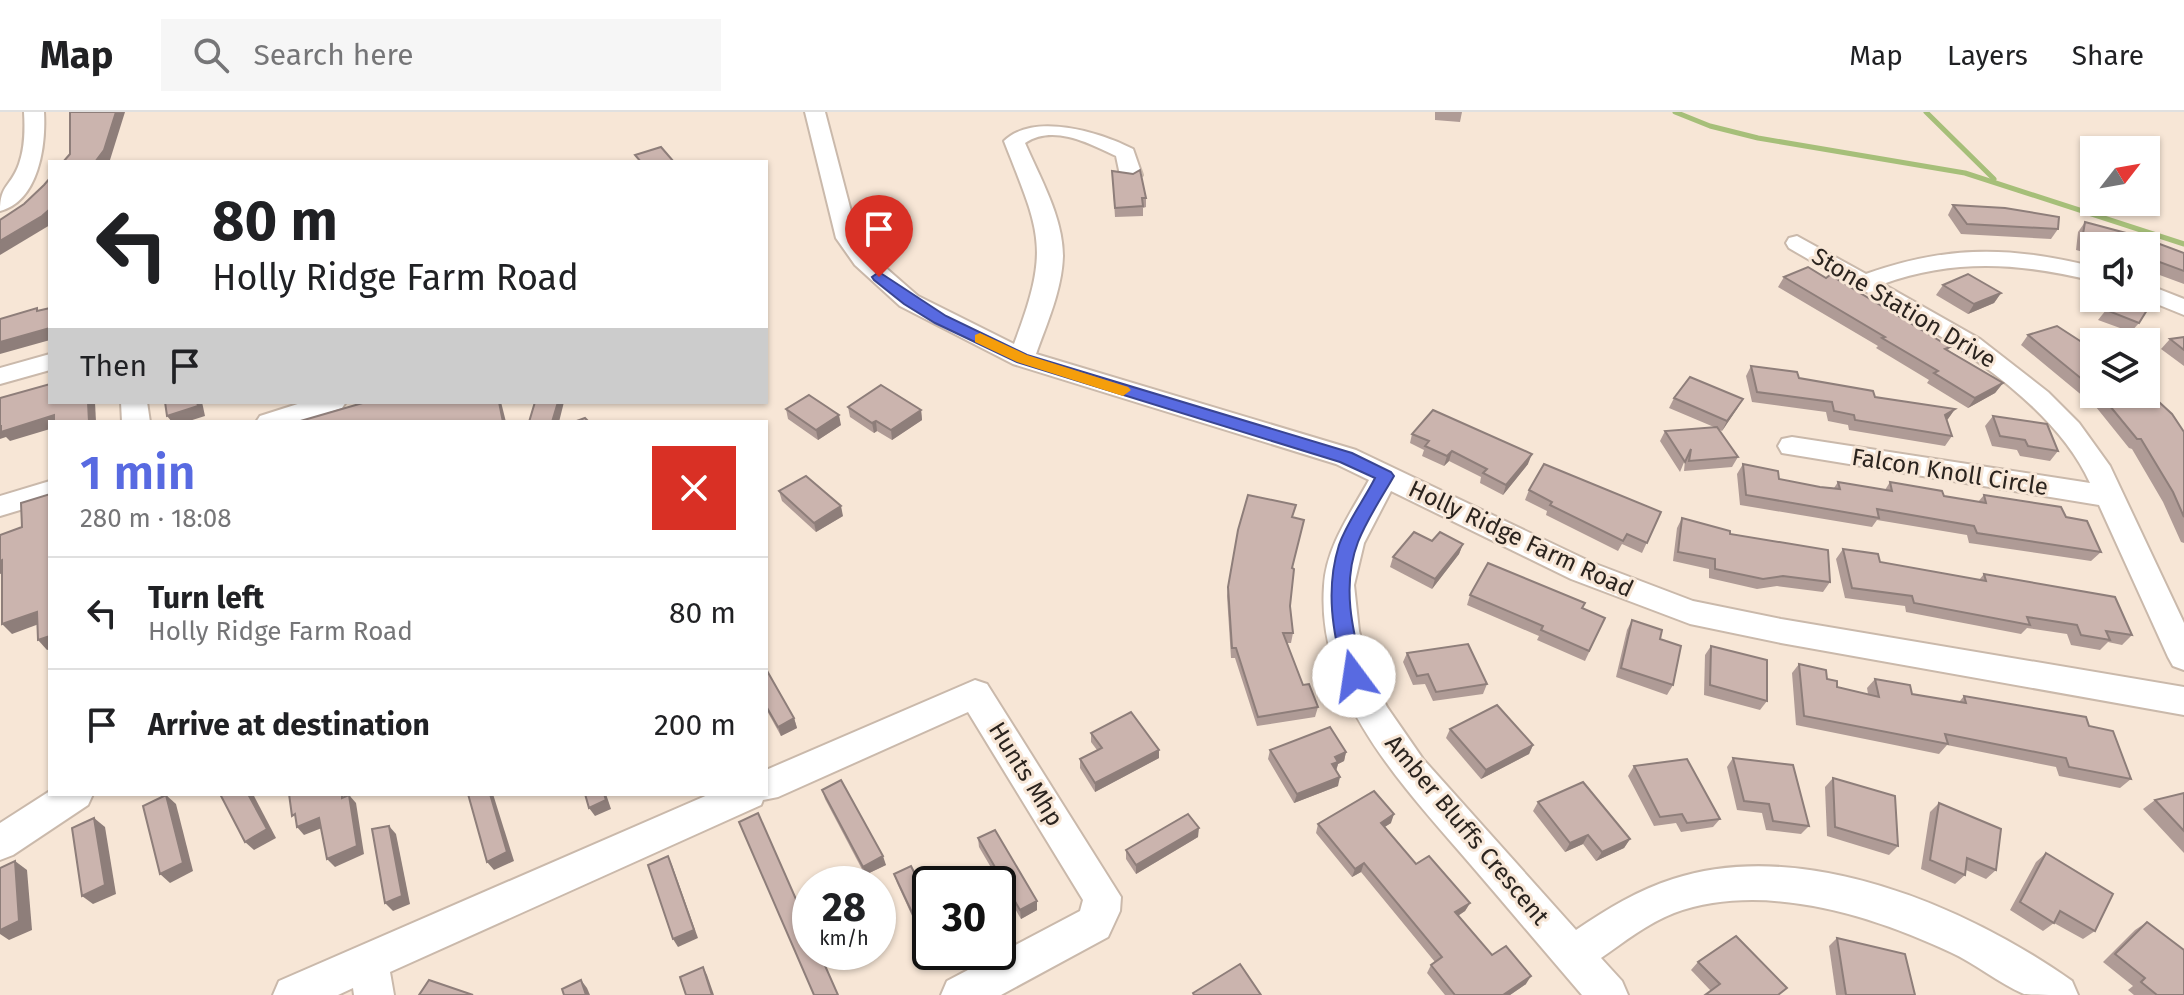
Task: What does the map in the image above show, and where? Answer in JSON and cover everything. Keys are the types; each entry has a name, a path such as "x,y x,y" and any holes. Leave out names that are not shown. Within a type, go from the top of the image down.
{"street":[{"path":"0,204 27,172 35,152 34,112"},
{"name":"Holly Ridge Farm Road","path":"815,112 847,238 863,260 909,301 1022,358 1346,457 1582,571 1690,612 1781,631 2184,701"},
{"path":"1022,358 1045,292 1052,255 1038,200 1014,141 1023,132 1041,129 1063,130 1089,137 1126,153 1131,175"},
{"name":"Stone Station Drive","path":"1797,243 1971,345 2039,398 2069,429 2096,466 2184,657"},
{"path":"1865,282 1945,258 1981,256 2030,259 2080,271"},
{"path":"2160,297 2184,308"},
{"path":"0,376 48,363"},
{"path":"276,420 327,404"},
{"name":"Falcon Knoll Circle","path":"1792,446 2108,496"},
{"name":"Amber Bluffs Crescent","path":"1385,476 1349,543 1339,585 1343,631 1354,676 1375,717 1411,770 1608,995"},
{"path":"0,506 48,492"},
{"name":"Hunts Mhp","path":"768,785 975,694 1102,897 1101,911 1094,924 961,995"},
{"path":"0,843 72,796"},
{"path":"293,995 371,978 744,796"},
{"path":"1573,955 1615,927 1672,896 1725,887 1796,885 1863,899 1935,927 2007,960 2058,995"}],"building":[{"path":"70,112 116,112 104,150 96,160 65,160 70,154"},
{"path":"661,147 672,160 639,160 635,155"},
{"path":"1140,170 1146,198 1142,198 1143,206 1115,208 1112,171 1133,174"},
{"path":"48,180 48,211 0,241 0,220 24,204"},
{"path":"1953,205 2005,208 2059,217 2058,229 1967,224"},
{"path":"2085,222 2122,232 2083,232"},
{"path":"2160,244 2184,253 2184,271 2160,262"},
{"path":"1808,267 1826,278 1830,275 1950,347 1945,349 2003,383 1975,398 1934,373 1938,371 1882,338 1885,337 1784,277"},
{"path":"1968,274 2001,293 1974,304 1943,285"},
{"path":"37,308 37,311 48,308 48,329 0,342 0,319"},
{"path":"2111,312 2146,312 2139,323"},
{"path":"2057,326 2080,341 2080,378 2028,335"},
{"path":"2184,337 2184,350 2170,339"},
{"path":"1751,366 1797,372 1799,378 1873,391 1875,397 1955,409 1945,415 1952,436 1855,420 1854,415 1834,411 1832,402 1757,392"},
{"path":"1690,377 1743,399 1727,421 1674,398"},
{"path":"48,385 48,404 88,404 89,420 54,420 54,415 1,432 0,398"},
{"path":"881,385 921,410 891,430 876,421 872,423 848,407"},
{"path":"809,395 839,415 816,430 786,409"},
{"path":"2160,403 2184,432 2184,517 2173,492 2141,439 2137,439 2112,408 2160,408"},
{"path":"165,404 198,404 198,406 167,416"},
{"path":"359,404 499,404 503,420 304,420"},
{"path":"534,404 557,404 553,420 530,420"},
{"path":"1433,410 1532,454 1506,485 1483,473 1487,469 1452,451 1447,456 1425,446 1429,441 1412,434"},
{"path":"1993,416 2047,424 2058,451 2028,446 2025,440 2000,436"},
{"path":"1717,427 1738,457 1689,461 1691,449 1685,462 1665,431"},
{"path":"1544,464 1661,512 1647,543 1627,534 1623,541 1550,505 1552,502 1529,490"},
{"path":"1743,464 1778,471 1779,479 1820,487 1840,489 1838,482 1892,491 1890,482 1986,503 1984,495 2061,507 2066,517 2087,521 2101,552 1977,533 1974,526 1877,509 1879,518 1746,495"},
{"path":"806,476 841,506 814,523 779,491"},
{"path":"48,495 48,637 38,640 37,612 2,624 0,535 22,527 21,503"},
{"path":"1248,495 1296,505 1292,517 1304,520 1292,568 1290,606 1293,633 1283,633 1303,685 1309,684 1318,707 1258,717 1236,648 1232,648 1228,587"},
{"path":"1682,518 1730,531 1730,534 1828,550 1830,582 1783,576 1763,579 1715,569 1715,559 1678,552"},
{"path":"1414,532 1432,541 1440,532 1463,544 1435,579 1393,557"},
{"path":"1843,549 1878,554 1880,562 1986,581 1984,574 2115,597 2132,635 2106,631 2110,640 2081,635 2077,625 2027,617 2030,625 1914,603 1912,596 1852,588"},
{"path":"1488,563 1585,603 1582,608 1605,618 1589,651 1541,630 1543,626 1470,595"},
{"path":"1632,620 1662,630 1660,639 1681,646 1673,685 1621,668"},
{"path":"1468,644 1487,684 1436,692 1428,674 1417,676 1407,653"},
{"path":"1711,646 1767,660 1767,701 1710,685"},
{"path":"1799,664 1826,670 1827,679 1837,681 1837,687 1879,697 1875,679 1910,685 1912,694 1966,703 1964,696 2086,717 2089,726 2113,731 2131,779 2069,767 2066,758 1945,734 1948,744 1804,716"},
{"path":"768,672 794,718 778,727 768,710"},
{"path":"1497,705 1533,745 1486,770 1450,729"},
{"path":"1131,712 1159,750 1095,783 1080,759 1102,748 1091,733"},
{"path":"1330,727 1346,752 1335,757 1338,762 1332,764 1340,777 1297,794 1270,750"},
{"path":"1733,758 1793,765 1809,826 1773,821 1769,804 1744,801"},
{"path":"1687,759 1720,819 1687,823 1682,814 1660,817 1634,766"},
{"path":"1833,778 1895,796 1898,846 1835,827"},
{"path":"841,780 883,856 862,866 822,790"},
{"path":"1583,782 1630,839 1602,852 1588,835 1570,843 1538,802"},
{"path":"1374,791 1394,814 1381,823 1416,864 1429,856 1470,903 1455,912 1492,955 1506,946 1531,976 1503,995 1455,995 1431,965 1442,957 1364,863 1355,869 1318,824"},
{"path":"2184,793 2184,831 2155,800"},
{"path":"166,796 183,863 160,874 143,806"},
{"path":"221,796 249,796 267,829 245,842"},
{"path":"289,796 349,796 357,846 327,859 319,818 297,827 295,814 292,816"},
{"path":"469,796 491,796 507,852 487,862"},
{"path":"586,796 605,796 606,800 589,808"},
{"path":"1939,803 2001,829 1996,870 1967,858 1965,875 1930,860"},
{"path":"758,813 792,890 792,944 739,822"},
{"path":"1188,814 1199,828 1136,865 1126,850"},
{"path":"94,818 105,885 82,896 72,828"},
{"path":"389,826 402,896 385,903 372,829"},
{"path":"995,830 1037,901 1020,910 1016,903 1016,866 994,866 978,838"},
{"path":"2046,853 2113,894 2095,931 2060,911 2054,923 2020,902"},
{"path":"668,856 694,930 673,939 648,865"},
{"path":"15,861 19,921 0,930 0,868"},
{"path":"912,868 912,912 896,878 896,873"},
{"path":"2147,922 2184,950 2184,995 2157,995 2141,982 2145,978 2115,954"},
{"path":"1736,936 1787,988 1778,995 1705,995 1720,984 1698,962"},
{"path":"1837,938 1905,954 1915,995 1846,995"},
{"path":"1240,964 1261,995 1194,995 1193,993"},
{"path":"703,967 712,995 686,995 680,977"},
{"path":"803,970 827,970 838,995 814,995"},
{"path":"429,980 473,995 419,995"},
{"path":"581,980 586,995 564,995 562,989"}],"waterway":[{"path":"1675,112 1710,126 1758,138 1965,173 2184,244"},
{"path":"1926,112 1994,179"}],"slow traffic":[{"path":"980,338 1022,358 1123,390"}],"route":[{"path":"879,277 909,301 1022,358 1346,457 1385,476 1349,543 1339,585 1343,631 1354,676"}]}
